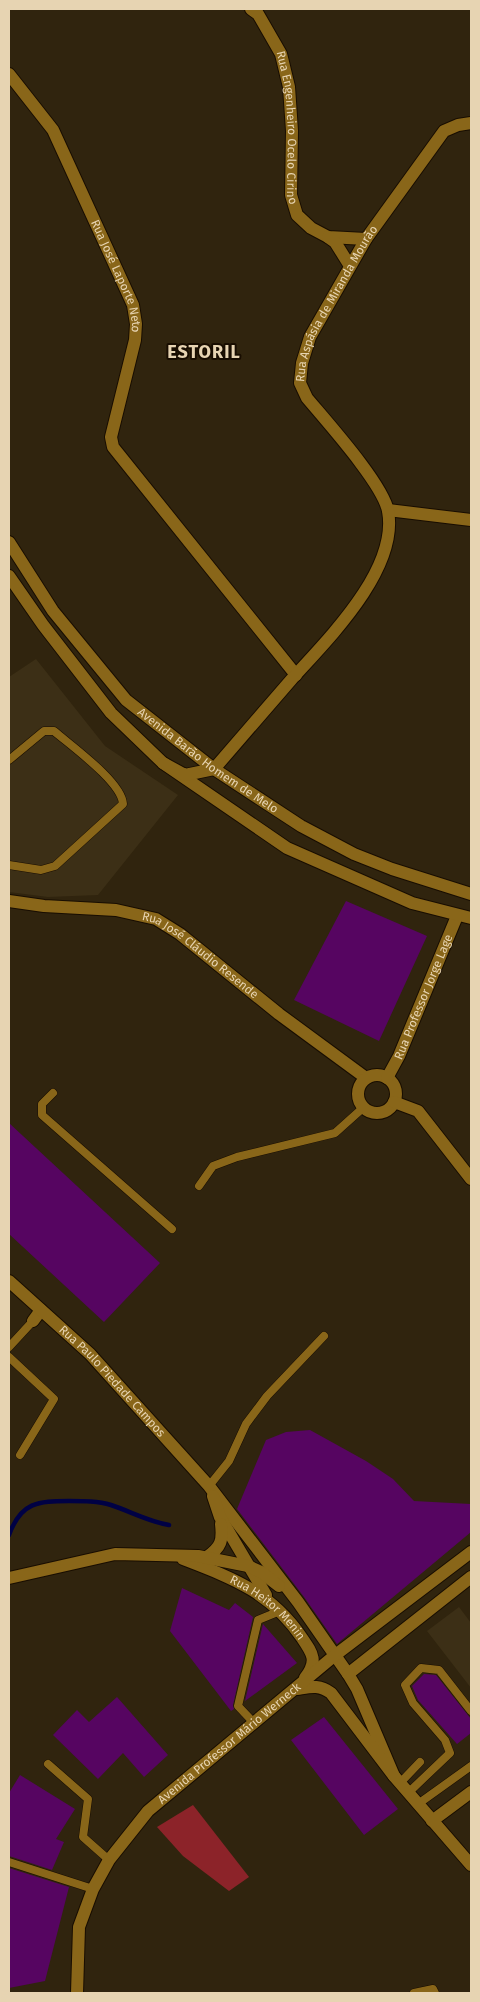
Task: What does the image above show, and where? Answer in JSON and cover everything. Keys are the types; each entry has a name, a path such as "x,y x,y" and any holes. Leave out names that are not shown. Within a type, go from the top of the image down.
{"street":[{"name":"Rua Engenheiro Ocelo Cirino","path":"258,10 281,54 289,87 292,131 291,195 298,215 311,228 334,242 350,266"},
{"name":"Rua José Laporte Neto","path":"9,74 53,130 133,305 136,324 135,340 111,438 113,447 296,675"},
{"name":"Rua Aspásia de Miranda Mourão","path":"214,769 346,618 367,589 387,546 388,510 378,487 307,398 300,383 302,363 310,337 366,239 444,131 458,125 471,124"},
{"name":"Rua Engenheiro Ocelo Cirino","path":"328,237 366,239"},
{"path":"388,510 471,520"},
{"name":"Avenida Barão Homem de Melo","path":"9,542 53,611 126,700 214,769 300,826 354,854 392,869 471,894"},
{"name":"Avenida Barão Homem de Melo","path":"9,576 43,625 111,713 163,763 287,848 412,903 471,918"},
{"path":"163,763 185,775 214,769"},
{"name":"Rua José Cláudio Resende","path":"9,901 44,906 116,910 156,919 180,934 279,1014 366,1078"},
{"path":"458,916 471,911"},
{"name":"Rua Professor Jorge Lage","path":"387,1078 399,1056 458,916"},
{"path":"380,1075 387,1078 395,1089 394,1102 381,1112 375,1112 364,1107 360,1102 358,1090 366,1078 380,1075"},
{"path":"394,1102 418,1111 471,1179"},
{"name":"Rua Paulo Piedade Campos","path":"9,1281 90,1354 209,1486 298,1602 348,1674 357,1689 401,1784"},
{"path":"33,1321 41,1310"},
{"name":"Rua Paulo Piedade Campos","path":"209,1486 220,1517 269,1599"},
{"path":"207,1557 221,1546 223,1539 220,1517"},
{"name":"Avenida Professor Mário Werneck","path":"76,1993 79,1927 93,1889 109,1860 148,1811 297,1689 334,1656 471,1552"},
{"name":"Rua Heitor Menin","path":"9,1578 115,1554 207,1557 248,1566 262,1572 298,1602"},
{"name":"Rua Heitor Menin","path":"176,1556 234,1579 269,1599 293,1624 312,1653 312,1669 297,1689"},
{"path":"348,1674 471,1577"},
{"path":"297,1689 316,1686 324,1688 331,1693 401,1784 471,1865"},
{"path":"432,1821 471,1792"}],"lane":[{"path":"9,760 44,732 54,731 96,765 120,794 122,804 55,866 41,870 9,865"},
{"path":"53,1094 42,1104 42,1115 172,1229"},
{"path":"199,1186 213,1166 237,1157 335,1134 364,1107"},
{"path":"9,1346 33,1321"},
{"path":"209,1486 229,1461 246,1424 267,1396 324,1336"},
{"path":"9,1357 54,1399 20,1455"},
{"path":"254,1724 238,1706 258,1620 280,1611"},
{"path":"401,1784 450,1753 445,1740 413,1703 405,1685 421,1668 439,1670 471,1712"},
{"path":"401,1784 420,1762"},
{"path":"48,1764 88,1800 83,1837 109,1860"},
{"path":"418,1804 471,1766"},
{"path":"9,1862 93,1889"},
{"path":"414,1993 433,1989 435,1993"}],"shaded area":[{"path":"36,659 105,746 178,795 98,895 48,897 9,892 9,677"},
{"path":"459,1607 471,1623 471,1688 427,1631"},
{"path":"193,1805 249,1877 229,1891 183,1856 157,1827"}],"building":[{"path":"346,901 427,936 379,1041 294,1000"},
{"path":"9,1123 160,1263 104,1322 9,1234"},
{"path":"310,1430 366,1461 393,1479 414,1501 471,1504 471,1532 337,1644 237,1509 266,1440 286,1432"},
{"path":"182,1588 229,1610 235,1603 253,1617 233,1705 234,1709 231,1711 170,1631"},
{"path":"263,1624 297,1663 245,1701"},
{"path":"424,1674 436,1675 471,1719 471,1733 457,1744 418,1700 412,1686"},
{"path":"117,1697 168,1755 144,1777 123,1753 98,1779 53,1735 77,1710 89,1722"},
{"path":"324,1717 398,1809 364,1835 291,1740"},
{"path":"20,1775 75,1809 56,1839 64,1842 52,1870 9,1856 9,1793"},
{"path":"9,1868 69,1887 45,1981 9,1988"}],"waterway":[{"path":"9,1535 19,1516 25,1510 40,1503 58,1501 91,1501 111,1505 169,1525"}],"district":[{"name":"ESTORIL","path":"204,352"}]}
